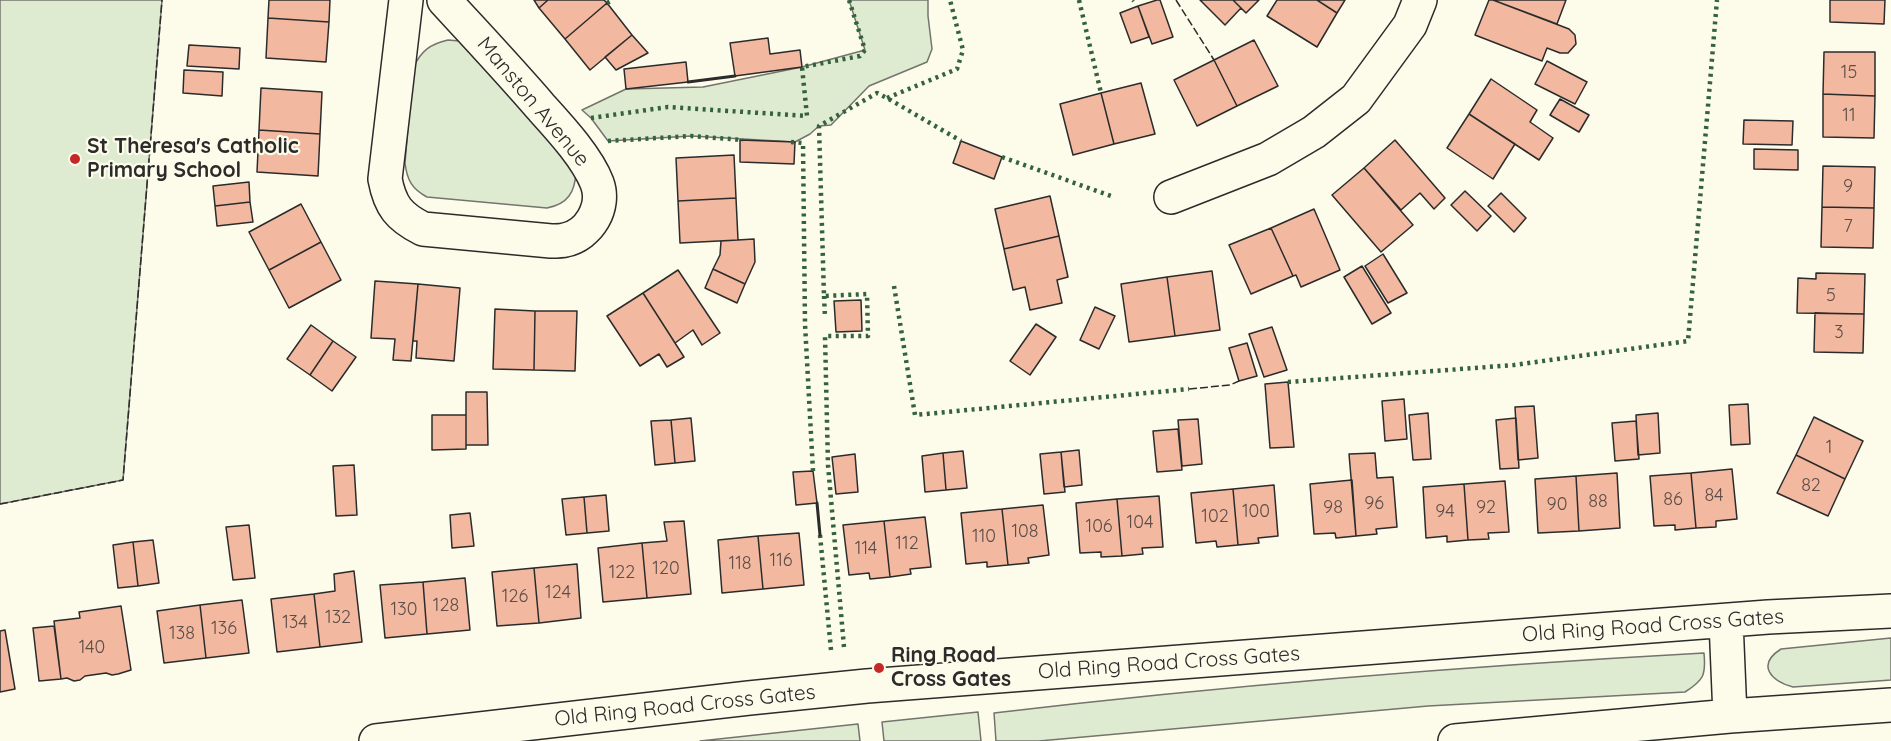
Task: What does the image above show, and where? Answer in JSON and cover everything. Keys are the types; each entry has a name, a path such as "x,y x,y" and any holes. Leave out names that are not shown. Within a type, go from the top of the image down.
{"main road":[{"name":"Manston Avenue","path":"406,0 385,179 388,196 396,210 409,222 423,229 551,241 564,240 578,235 589,226 597,214 600,200 599,186 593,173 564,132 444,0"},
{"path":"1171,197 1268,159 1322,126 1356,99 1410,25 1420,0"},
{"name":"Old Ring Road Cross Gates","path":"376,741 867,686 1891,610"},
{"path":"1726,621 1730,716"},
{"path":"1455,741 1730,716 1891,705"}],"green space":[{"name":"St Theresa's Catholic Primary School","path":"0,0 162,0 123,480 0,504"},
{"path":"849,0 928,0 932,49 927,62 869,86 831,125 819,126 795,142 691,136 608,141 582,110 626,89 703,87 802,67 865,50"},
{"path":"448,40 460,41 471,46 576,172 572,191 560,204 547,208 427,197 411,183 405,163 413,68 427,49"},
{"path":"1891,638 1891,680 1793,687 1778,681 1769,672 1769,661 1781,649"},
{"path":"1704,653 1704,672 1700,680 1685,692 1428,706 1039,741 996,741 994,713 1349,677"},
{"path":"978,712 981,741 884,741 882,722"},
{"path":"858,724 860,741 700,741"}],"building":[{"path":"269,0 330,0 329,22 268,18"},
{"path":"534,0 548,0 539,8"},
{"path":"548,0 604,0 607,3 565,39 539,8"},
{"path":"1160,0 1173,37 1152,44 1138,6"},
{"path":"1200,0 1233,0 1241,8 1225,25"},
{"path":"1233,0 1259,0 1246,13"},
{"path":"1277,0 1317,0 1337,13 1317,47 1267,16"},
{"path":"1317,0 1345,0 1337,13"},
{"path":"1489,0 1569,29 1575,35 1576,44 1568,53 1560,53 1547,48 1542,61 1475,35"},
{"path":"1493,0 1566,0 1557,24"},
{"path":"1830,0 1885,0 1884,24 1830,22"},
{"path":"607,3 632,35 590,70 565,39"},
{"path":"1138,6 1149,37 1131,43 1120,13"},
{"path":"268,18 329,22 326,62 266,58"},
{"path":"632,35 648,53 616,70 605,57"},
{"path":"768,38 770,54 800,50 802,67 735,76 730,43"},
{"path":"1254,40 1278,86 1237,106 1214,60"},
{"path":"189,45 240,48 239,69 187,66"},
{"path":"1824,52 1875,52 1875,96 1823,94"},
{"path":"1214,60 1237,106 1197,126 1174,80"},
{"path":"1547,61 1587,82 1575,104 1535,84"},
{"path":"686,62 688,82 626,89 624,69"},
{"path":"184,70 223,72 222,96 183,93"},
{"path":"1491,79 1537,110 1530,122 1553,138 1539,160 1469,114"},
{"path":"1141,83 1155,134 1114,144 1101,93"},
{"path":"261,88 322,92 320,134 259,130"},
{"path":"1101,93 1114,144 1073,155 1060,104"},
{"path":"1823,94 1875,96 1874,138 1823,137"},
{"path":"1560,99 1589,115 1579,132 1550,115"},
{"path":"1469,114 1515,144 1493,179 1447,148"},
{"path":"1744,120 1793,121 1792,145 1743,144"},
{"path":"259,130 320,134 318,176 257,172"},
{"path":"740,140 795,142 794,164 740,162"},
{"path":"1395,140 1445,198 1434,209 1420,193 1401,210 1364,168"},
{"path":"961,141 1002,157 994,179 953,163"},
{"path":"1754,149 1798,150 1798,170 1754,169"},
{"path":"734,155 736,198 678,201 676,158"},
{"path":"1823,166 1875,167 1874,208 1822,207"},
{"path":"1364,168 1413,225 1381,252 1332,195"},
{"path":"249,182 250,202 215,206 213,186"},
{"path":"1465,191 1491,216 1477,231 1451,205"},
{"path":"1501,193 1526,218 1514,232 1488,206"},
{"path":"1050,196 1059,236 1004,249 995,209"},
{"path":"736,198 738,240 680,243 678,201"},
{"path":"250,202 253,222 217,226 215,206"},
{"path":"301,204 321,242 269,270 249,232"},
{"path":"1822,207 1874,208 1873,248 1821,247"},
{"path":"1314,209 1340,270 1301,287 1296,275 1293,276 1271,228"},
{"path":"1271,228 1293,276 1251,294 1229,245"},
{"path":"1059,236 1068,277 1057,280 1062,303 1030,310 1025,287 1013,290 1004,249"},
{"path":"754,239 755,262 745,284 713,269 720,255 721,241"},
{"path":"321,242 341,280 289,308 269,270"},
{"path":"1383,254 1407,293 1388,303 1365,266"},
{"path":"1362,266 1391,313 1372,324 1344,277"},
{"path":"713,269 745,284 737,303 705,288"},
{"path":"678,270 720,333 702,345 693,330 675,343 643,293"},
{"path":"1212,271 1220,330 1175,336 1167,277"},
{"path":"1816,273 1865,274 1864,314 1797,313 1798,278 1816,279"},
{"path":"1167,277 1175,336 1129,342 1121,284"},
{"path":"375,281 418,284 411,361 393,360 395,339 371,338"},
{"path":"418,284 460,288 454,361 416,358 417,341 413,341"},
{"path":"643,293 684,357 667,367 659,354 640,366 607,316"},
{"path":"861,300 862,331 836,332 834,301"},
{"path":"1095,307 1115,316 1099,349 1080,340"},
{"path":"495,309 535,311 534,370 493,369"},
{"path":"535,311 577,311 575,371 534,370"},
{"path":"1815,313 1864,314 1863,353 1814,352"},
{"path":"1036,324 1056,337 1030,375 1010,361"},
{"path":"311,325 333,341 310,375 287,359"},
{"path":"1272,327 1287,370 1264,377 1249,334"},
{"path":"333,341 356,357 332,391 310,375"},
{"path":"1247,343 1257,376 1239,381 1229,348"},
{"path":"1288,382 1294,447 1270,448 1265,384"},
{"path":"466,392 487,392 488,445 466,445"},
{"path":"1404,399 1407,439 1385,441 1382,401"},
{"path":"1748,404 1750,444 1731,445 1729,405"},
{"path":"1534,406 1538,458 1518,460 1515,407"},
{"path":"1428,413 1431,459 1413,460 1409,415"},
{"path":"1658,413 1660,453 1638,455 1636,415"},
{"path":"432,415 466,415 466,449 432,450"},
{"path":"1814,417 1863,441 1845,479 1796,455"},
{"path":"691,418 695,461 675,463 671,420"},
{"path":"1516,418 1519,468 1500,469 1496,420"},
{"path":"1198,419 1202,464 1182,466 1178,420"},
{"path":"671,420 675,463 655,465 651,421"},
{"path":"1636,421 1639,459 1615,461 1612,423"},
{"path":"1178,429 1182,470 1157,472 1153,431"},
{"path":"1079,450 1082,485 1064,487 1061,452"},
{"path":"963,451 967,488 946,490 943,453"},
{"path":"1061,452 1065,492 1044,494 1040,454"},
{"path":"943,453 946,490 925,492 922,456"},
{"path":"1375,453 1377,478 1393,477 1397,527 1376,529 1377,534 1356,536 1349,454"},
{"path":"855,454 858,492 836,494 832,457"},
{"path":"1796,455 1845,479 1828,516 1777,493"},
{"path":"354,465 357,515 336,516 333,466"},
{"path":"1732,469 1737,519 1716,521 1716,527 1696,528 1691,473"},
{"path":"813,471 817,503 796,505 793,472"},
{"path":"1617,473 1620,528 1579,531 1576,476"},
{"path":"1691,473 1696,528 1675,530 1675,525 1654,526 1650,476"},
{"path":"1576,476 1579,531 1538,533 1535,479"},
{"path":"1352,480 1356,536 1336,538 1335,533 1314,534 1310,484"},
{"path":"1505,481 1509,532 1488,533 1489,539 1468,540 1464,484"},
{"path":"1464,484 1468,540 1447,542 1447,536 1426,538 1423,487"},
{"path":"1274,485 1278,536 1258,538 1259,543 1238,545 1233,489"},
{"path":"1233,489 1238,545 1217,547 1216,541 1196,543 1191,493"},
{"path":"606,495 609,531 587,533 584,497"},
{"path":"1159,496 1163,547 1142,548 1143,554 1122,556 1117,499"},
{"path":"584,497 587,533 566,535 562,499"},
{"path":"1117,499 1122,556 1101,557 1101,552 1080,553 1076,503"},
{"path":"1043,505 1049,555 1028,558 1029,563 1008,565 1002,509"},
{"path":"1002,509 1008,565 987,567 987,562 966,564 961,513"},
{"path":"470,513 474,546 452,548 450,515"},
{"path":"925,517 931,567 910,569 911,574 890,577 884,521"},
{"path":"684,521 691,594 647,598 642,543 667,541 664,522"},
{"path":"884,521 890,577 870,579 869,573 849,575 843,525"},
{"path":"249,525 255,578 233,580 226,527"},
{"path":"799,533 804,585 763,589 758,536"},
{"path":"758,536 763,589 722,593 718,540"},
{"path":"153,540 159,583 138,586 133,542"},
{"path":"133,542 138,586 118,588 113,545"},
{"path":"642,543 647,598 603,602 598,548"},
{"path":"577,564 581,618 539,623 534,568"},
{"path":"534,568 539,623 497,626 492,572"},
{"path":"354,571 362,642 320,647 314,594 335,591 334,574"},
{"path":"465,578 470,630 427,634 423,582"},
{"path":"423,582 427,634 385,638 380,585"},
{"path":"314,594 320,647 277,652 271,599"},
{"path":"242,600 249,653 206,658 200,605"},
{"path":"200,605 206,658 164,663 157,611"},
{"path":"121,606 131,670 112,675 106,673 85,676 74,681 67,678 61,679 54,621 80,618 79,612"},
{"path":"54,626 61,679 39,681 33,628"},
{"path":"5,630 15,689 0,692 0,631"}],"hedge":[{"path":"607,3 613,0"},
{"path":"591,118 668,107 807,116 802,67 860,56 865,50 849,0"},
{"path":"887,98 957,69 963,50 950,0"},
{"path":"1079,0 1101,93"},
{"path":"1288,382 1514,365 1688,341 1717,0"},
{"path":"844,647 828,465 825,336 868,336 867,294 824,296 819,126 877,93 961,141"},
{"path":"608,141 691,136 743,140"},
{"path":"791,142 803,143 805,324 813,471"},
{"path":"1002,157 1111,196"},
{"path":"894,286 915,415 1189,389"},
{"path":"824,296 825,317"},
{"path":"820,535 831,650"}],"fence":[{"path":"0,504 123,480 162,0"},
{"path":"1176,0 1214,60"},
{"path":"1189,389 1230,385 1239,381"}],"wall":[{"path":"688,82 735,76"},
{"path":"817,503 820,535"}],"place":[{"name":"St Theresa's Catholic Primary School","path":"75,159"},
{"name":"Ring Road Cross Gates","path":"879,668"}]}
